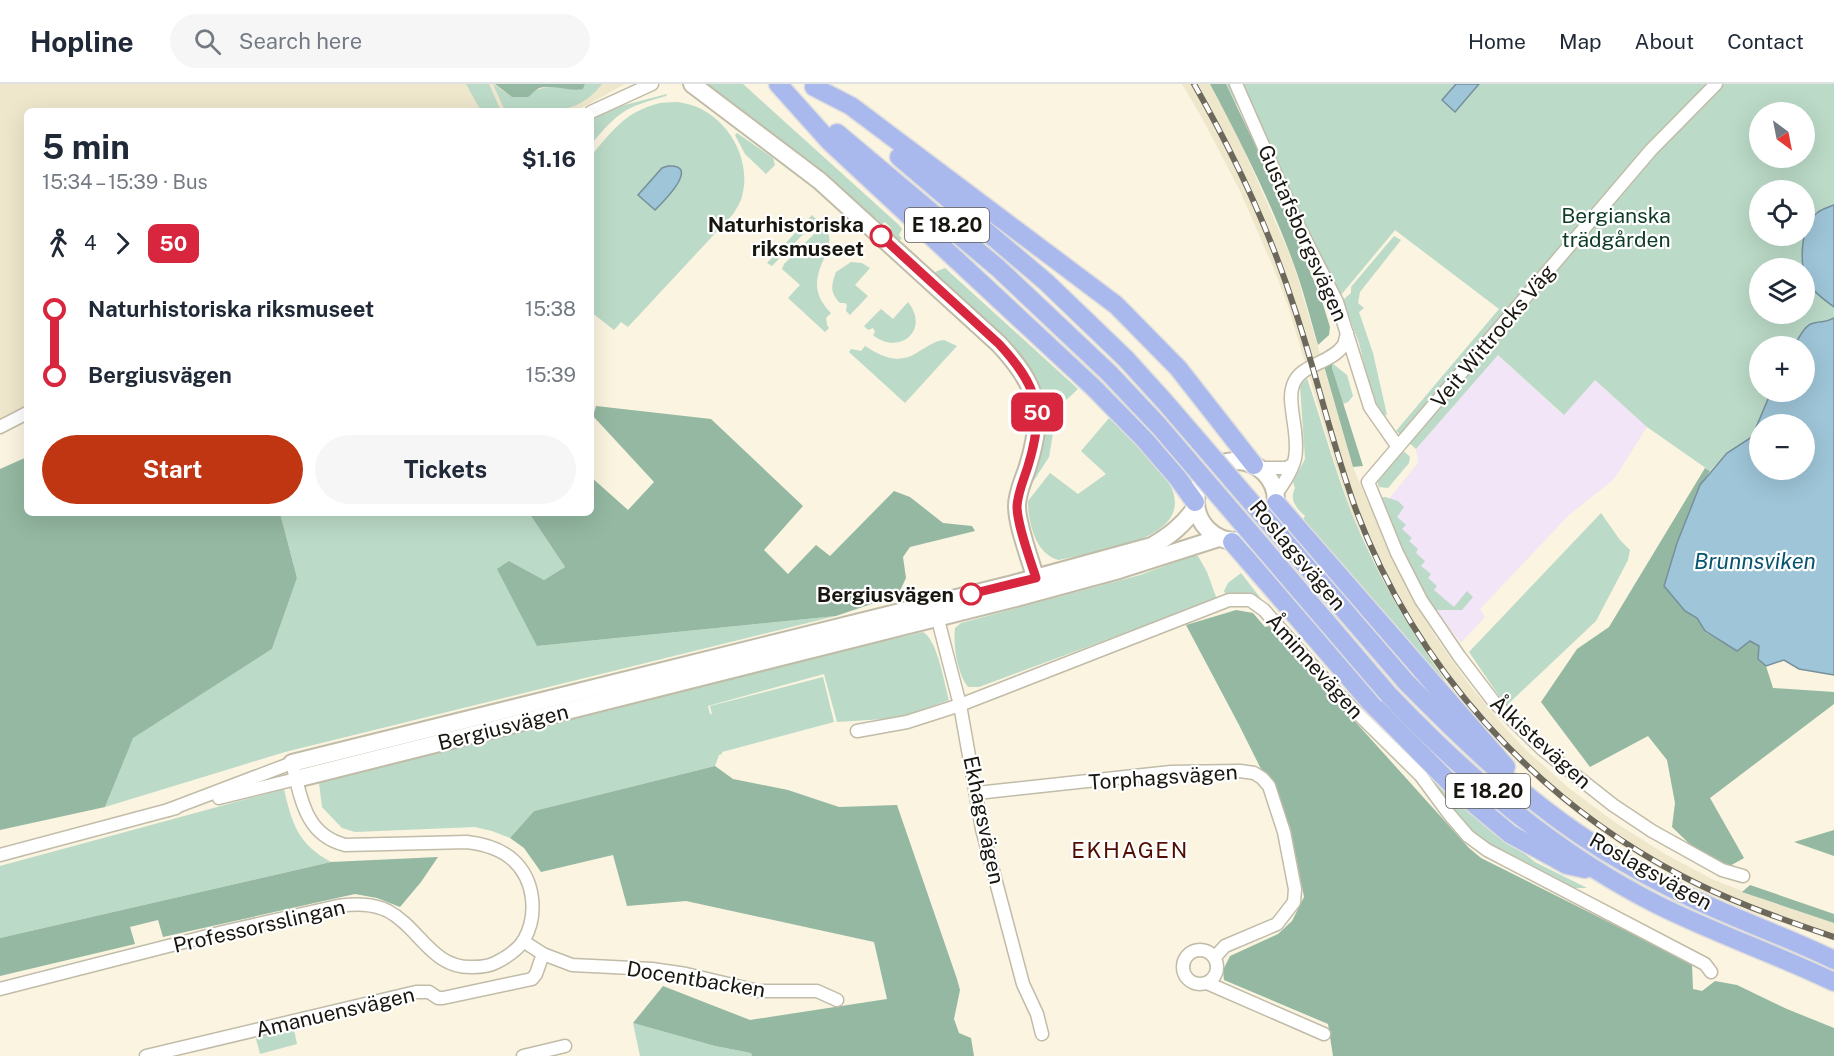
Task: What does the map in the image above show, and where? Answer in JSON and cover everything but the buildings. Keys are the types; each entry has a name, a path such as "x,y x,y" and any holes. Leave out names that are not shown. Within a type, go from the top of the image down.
{"main road":[{"name":"Roslagsvägen","path":"778,84 998,268 1109,373 1159,426 1389,695 1428,736 1492,795 1554,843 1655,903 1694,923 1834,982"},
{"path":"778,84 830,142 1093,387 1145,440 1177,477 1195,505"},
{"name":"Roslagsvägen","path":"813,85 1038,275 1125,360 1165,402 1406,682 1478,754 1531,799 1625,863 1695,900 1834,960"},
{"path":"813,85 851,106 1116,305 1178,368 1256,466"},
{"path":"1276,499 1484,740 1531,799"},
{"path":"1225,540 1371,703 1454,787 1510,834 1543,854 1567,865 1600,872"}],"street":[{"path":"594,110 652,84"},
{"path":"692,84 820,181 1013,358 1032,391 1038,422 1037,436 1019,493 1017,508 1038,585"},
{"name":"Gustafsborgsvägen","path":"1236,84 1300,229 1337,302 1370,407 1398,447"},
{"name":"Veit Wittrocks Väg","path":"1368,482 1651,150 1716,84"},
{"path":"1292,465 1286,468 1256,466 1233,461 1214,467 1200,482 1195,505 1203,526 1225,540 1246,541 1265,530 1273,517 1276,499 1289,476 1298,447 1290,399 1293,384 1304,371 1332,356 1343,346 1347,333"},
{"path":"1332,356 1347,354 1356,361"},
{"path":"0,427 24,414"},
{"path":"1256,466 1270,479 1276,499"},
{"name":"Ålkistevägen","path":"1368,482 1397,553 1421,600 1494,702 1542,749 1613,805 1652,831 1712,865 1743,876"},
{"name":"Bergiusvägen","path":"1038,585 1152,546 1171,535 1184,523 1195,505"},
{"name":"Bergiusvägen","path":"0,855 168,810 294,771 1038,585 1119,570 1225,540"},
{"name":"Åminnevägen","path":"857,731 907,722 960,705 1224,602 1240,598 1250,600 1264,610 1332,688 1421,776 1468,836 1487,850 1705,964 1711,972"},
{"name":"Ekhagsvägen","path":"936,610 960,705 982,829 1023,984 1037,1014 1042,1034"},
{"path":"294,771 302,803 315,828 323,837 333,842 345,845 377,845 467,842 492,847 514,860 524,873 531,890 533,904 530,922 523,941"},
{"name":"Torphagsvägen","path":"977,793 1171,772 1240,771 1254,773 1262,778 1269,786 1284,832 1295,889 1294,902 1276,924 1226,946 1215,957"},
{"name":"Professorsslingan","path":"0,989 223,932 356,904 388,911 437,956 450,964 466,967 492,964 511,953 523,941"},
{"name":"Docentbacken","path":"523,941 543,954 572,965 652,969 686,974 758,991 818,991 837,1000"},
{"path":"1197,950 1210,953 1215,957 1218,971 1208,983 1201,985 1191,982 1184,974 1185,958 1197,950"},
{"name":"Amanuensvägen","path":"146,1056 416,992 429,992 438,999 443,999 532,979 543,954"},
{"path":"1208,983 1324,1034"},
{"path":"523,1056 565,1046"}],"shaded area":[{"path":"0,84 625,84 581,108 24,108 24,421 0,434"},
{"path":"1182,84 1210,84 1240,141 1293,262 1353,467 1363,491 1394,561 1421,613 1471,687 1527,751 1570,789 1616,823 1665,854 1712,879 1762,899 1834,923 1834,941 1756,914 1706,893 1657,867 1607,836 1561,801 1517,762 1444,679 1392,597 1352,514 1289,309 1274,269 1240,191"},
{"path":"1498,355 1563,415 1595,380 1647,427 1614,479 1569,515 1480,609 1485,617 1461,643 1434,608 1383,506 1418,463 1416,449"}],"green space":[{"path":"466,84 489,84 500,108 479,108"},
{"path":"493,84 512,97 551,86 583,89 585,84 602,84 581,103 566,108 504,108"},
{"path":"495,84 585,84 583,89 544,87 539,88 528,97 512,97"},
{"path":"703,84 743,84 899,225 902,229 899,235 902,239 899,240 889,230 891,228 885,222 882,224 876,218 873,221"},
{"path":"1210,84 1226,84 1272,180 1321,298 1330,327 1329,335 1318,345 1300,282 1275,216"},
{"name":"Bergianska trädgården","path":"1226,84 1834,84 1834,205 1815,216 1815,180 1749,180 1749,246 1803,246 1802,258 1749,258 1749,324 1810,324 1800,336 1749,336 1749,402 1767,402 1762,414 1749,414 1749,439 1727,453 1710,471 1647,427 1595,380 1564,415 1498,355 1416,449 1396,431 1499,309 1395,230 1341,295 1295,206 1251,110 1236,104"},
{"path":"667,94 623,112 594,141 594,118 617,107"},
{"path":"680,102 698,107 723,125 739,151 744,181 742,196 734,213 628,327 621,322 614,330 594,314 594,153 621,123 648,107 660,103"},
{"path":"737,133 773,158 775,165 766,174 745,154 735,135"},
{"path":"812,215 817,220 772,266 767,263"},
{"path":"823,225 829,234 829,244 818,275 817,287 821,299 831,313 826,318 829,328 825,332 788,298 800,285 782,269 784,264"},
{"path":"1394,236 1401,240 1360,292 1358,303 1364,308 1359,312 1373,353 1387,415 1383,416 1375,408 1359,343 1343,300 1351,293 1351,287"},
{"path":"851,262 862,263 870,268 855,285 868,296 850,315 846,311 847,305 840,303 834,296 832,285 836,272"},
{"path":"945,268 1078,389 1063,403 1059,417 1055,421 1049,457 1029,488 1040,457 1046,425 1044,403 1036,382 1023,362 989,324 936,277 935,272"},
{"name":"Bergianska trädgården","path":"1815,290 1834,307 1834,318 1815,323"},
{"path":"908,302 916,322 914,331 909,337 892,343 883,341 873,335 875,332 873,328 868,330 864,326 881,309 893,319"},
{"path":"944,340 957,346 905,403 849,352 851,349 861,351 865,346 884,356 897,359 911,356"},
{"path":"1332,363 1347,375 1353,396 1343,404 1332,368"},
{"path":"1332,363 1363,466 1353,467 1324,366"},
{"path":"1307,378 1340,481 1361,536 1394,599 1444,679 1441,683 1302,521 1305,516 1294,504 1293,482 1305,459 1300,386"},
{"path":"596,406 711,419 803,506 764,550 788,574 816,545 830,556 894,491 910,497 943,523 972,526 975,531 910,547 903,557 906,578 898,595 836,616 537,646 497,569 509,561 544,580 565,567 531,516 594,516 594,480 628,510 654,482 594,417"},
{"path":"1110,417 1149,457 1169,483 1175,502 1170,518 1157,530 1139,540 1118,547 1059,560 1051,557 1044,552 1035,537 1028,501 1050,473 1078,494 1106,474 1081,451"},
{"path":"1405,452 1410,457 1409,463 1388,488 1379,487 1377,481 1400,454"},
{"path":"24,458 24,516 281,516 297,578 272,649 133,738 105,807 0,830 0,469"},
{"path":"1705,468 1710,471 1700,486 1677,543 1685,611 1697,618 1705,632 1737,651 1750,641 1759,646 1758,659 1766,666 1773,688 1834,692 1834,704 1710,798 1744,858 1728,867 1699,853 1672,827 1675,803 1667,760 1648,736 1590,767 1541,702 1577,649 1609,627"},
{"path":"1385,497 1398,501 1404,507 1397,517 1406,525 1402,529 1412,538 1409,541 1418,549 1416,553 1425,561 1421,566 1431,574 1428,578 1437,586 1434,590 1454,607 1467,591 1473,597 1462,610 1433,610 1408,565 1379,498"},
{"path":"1601,513 1630,550 1628,560 1596,621 1506,706 1469,652"},
{"path":"281,516 531,516 565,567 544,580 509,561 537,646 836,616 285,752 105,807 132,738 272,649 297,578"},
{"path":"1192,556 1198,556 1207,572 1216,597 1214,600 979,687 968,687 964,681 957,659 955,642 955,628 961,623 1140,575"},
{"path":"1241,573 1262,600 1248,594 1226,595 1224,591 1228,583"},
{"path":"1236,610 1253,613 1265,627 1269,626 1469,848 1481,858 1692,964 1693,989 1702,991 1715,981 1737,985 1834,1028 1834,1056 1333,1056 1328,1024 1224,980 1223,970 1230,956 1278,934 1292,921 1304,897 1290,827 1186,625"},
{"path":"923,632 933,644 949,700 900,718 837,722 824,674 708,706 712,714 710,706 823,677 834,722 722,752 715,766 534,811 510,838 475,827 355,832 342,828 322,807 319,783 783,665"},
{"path":"715,766 733,779 788,790 839,807 897,805 960,990 954,1019 959,1033 971,1038 974,1056 752,1056 751,1053 715,1046 633,1023 663,986 750,1020 887,999 874,942 686,901 627,906 613,855 541,872 524,848 510,838 534,811"},
{"path":"1424,767 1486,823 1535,862 1587,888 1572,888 1481,840 1452,808"},
{"path":"284,789 298,832 311,848 331,862 0,938 0,866"},
{"path":"1834,830 1834,856 1794,842"},
{"path":"438,857 400,907 377,898 355,894 163,937 158,920 130,927 135,944 0,976 0,938 331,862"},
{"path":"1750,885 1834,914 1834,923 1742,892"},
{"path":"633,1023 715,1046 751,1053 752,1056 640,1056"},
{"path":"293,1025 297,1044 260,1054 255,1035"}],"water":[{"path":"1456,84 1479,84 1455,112 1442,100"},
{"path":"677,167 681,171 681,177 677,185 655,210 638,195 662,168"},
{"path":"1834,205 1834,307 1815,292 1815,258 1802,258 1802,246 1815,246 1815,215"},
{"name":"Brunnsviken","path":"1834,318 1834,675 1799,669 1784,660 1766,666 1758,659 1759,646 1750,641 1737,651 1705,631 1697,618 1685,611 1664,586 1677,543 1700,485 1727,453 1749,439 1749,480 1815,480 1815,414 1762,414 1767,402 1815,402 1815,336 1800,336 1810,324"}],"railway":[{"path":"1194,84 1237,166 1274,251 1303,335 1356,510 1381,568 1411,623 1446,674 1486,723 1529,768 1577,808 1628,845 1719,894 1834,937"}],"bus line":[{"name":"50","path":"881,236 1013,358 1032,391 1038,422 1037,436 1019,493 1017,508 1036,578 971,594"}],"place":[{"name":"Naturhistoriska riksmuseet","path":"881,236"},
{"name":"Bergiusvägen","path":"971,594"}],"district":[{"name":"EKHAGEN","path":"1130,850"}]}
